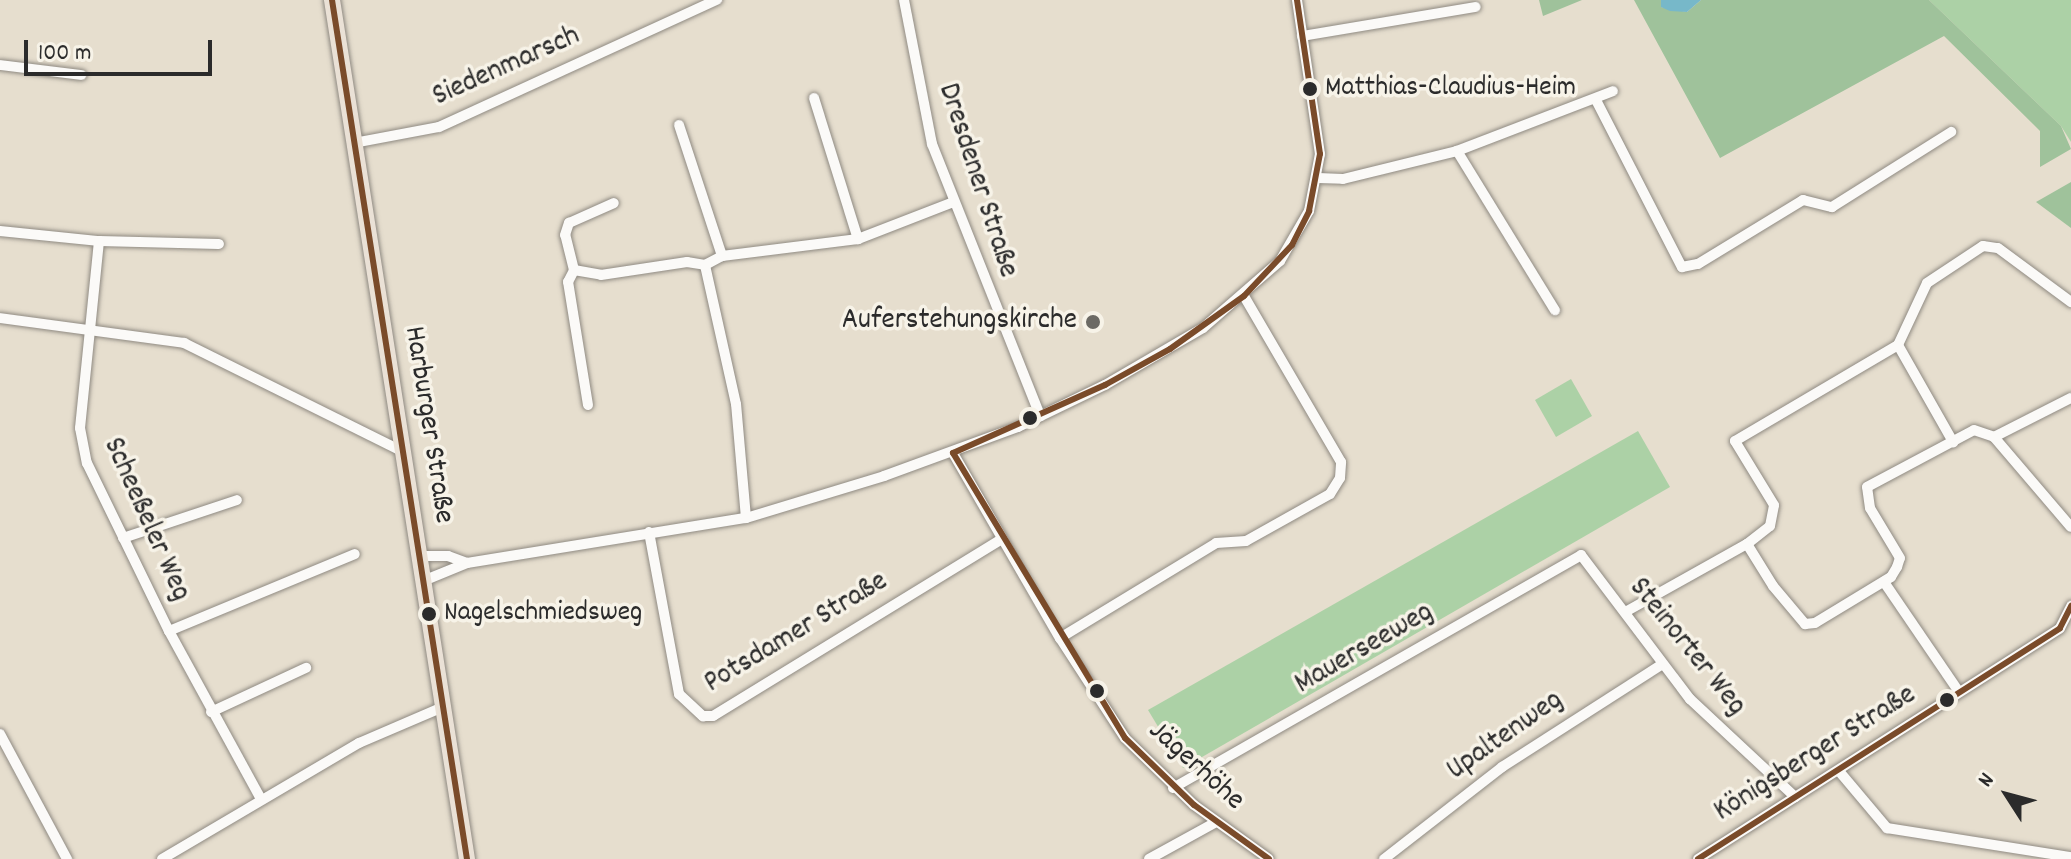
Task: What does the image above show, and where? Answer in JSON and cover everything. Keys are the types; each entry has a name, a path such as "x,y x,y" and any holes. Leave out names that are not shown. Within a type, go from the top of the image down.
{"main road":[{"name":"Harburger Straße","path":"332,0 467,859"}],"street":[{"name":"Siedenmarsch","path":"354,143 439,127 717,0"},
{"name":"Dresdener Straße","path":"904,0 920,97 951,203 1040,416"},
{"path":"423,581 467,563 746,518 953,453 1040,416 1170,349 1244,296 1292,245 1318,178 1318,132 1297,0"},
{"path":"1302,36 1476,7"},
{"path":"0,65 81,75"},
{"path":"1318,178 1343,179 1457,151 1613,91"},
{"path":"814,98 858,239"},
{"path":"1596,100 1682,267 1698,264 1803,200 1832,207 1951,132"},
{"path":"679,125 722,256"},
{"path":"1457,151 1555,310"},
{"path":"588,405 568,282 574,270 565,235 569,223 614,203"},
{"path":"574,270 601,275 687,262 705,265 722,256 858,239 951,203"},
{"path":"0,231 99,241 219,244"},
{"name":"Scheeßeler Weg","path":"99,241 80,428 87,463 169,631 261,799"},
{"path":"1627,611 1747,544 1770,526 1774,505 1735,441 1898,345 1927,283 1983,246 1998,248 2071,302"},
{"path":"705,265 736,404 746,518"},
{"path":"1060,638 1216,543 1246,541 1330,494 1340,478 1341,462 1244,296"},
{"path":"0,318 184,343 402,451"},
{"path":"1898,345 1953,442"},
{"path":"1994,437 2071,398"},
{"path":"1747,544 1773,586 1805,624 1815,623 1884,582 1900,558 1870,508 1867,487 1974,430 1994,437 2071,527"},
{"name":"Jägerhöhe","path":"953,453 1060,638 1125,738 1173,788 1269,859"},
{"path":"123,538 237,500"},
{"name":"Potsdamer Straße","path":"649,532 679,694 703,716 713,716 1002,539"},
{"name":"Scheeßeler Weg","path":"169,631 355,554"},
{"name":"Steinorter Weg","path":"1581,555 1627,611 1661,665 1722,733 1795,797"},
{"name":"Mauerseeweg","path":"1173,788 1581,555"},
{"path":"419,556 448,556 467,563"},
{"path":"1884,582 1959,692"},
{"name":"Königsberger Straße","path":"1698,859 2060,628 2071,606"},
{"name":"Upaltenweg","path":"1384,859 1502,767 1661,665"},
{"path":"211,712 306,668"},
{"path":"162,859 359,743 443,707"},
{"path":"0,734 67,859"},
{"path":"1839,771 1887,828 2071,857"},
{"path":"1149,859 1216,822"}],"green space":[{"path":"1539,0 1582,0 1543,16"},
{"path":"1634,0 1661,0 1661,7 1687,12 1701,0 1929,0 2061,126 2071,149 2040,167 2040,131 1944,36 1720,158"},
{"path":"1929,0 2071,0 2071,142 2061,126"},
{"path":"2071,182 2071,228 2036,202"},
{"path":"1571,379 1592,416 1556,437 1535,400"},
{"path":"1638,431 1670,487 1183,768 1148,710"}],"water":[{"path":"1661,0 1701,0 1687,12 1661,7"}],"transit line":[{"path":"332,0 467,859"},
{"path":"1269,859 1194,805 1125,738 953,453 1105,385 1170,349 1244,296 1292,245 1309,211 1320,154 1297,0"},
{"path":"1698,859 2060,628 2071,606"}],"place":[{"name":"Matthias-Claudius-Heim","path":"1310,89"},
{"name":"Auferstehungskirche","path":"1093,322"},
{"name":"Nagelschmiedsweg","path":"429,614"}]}
